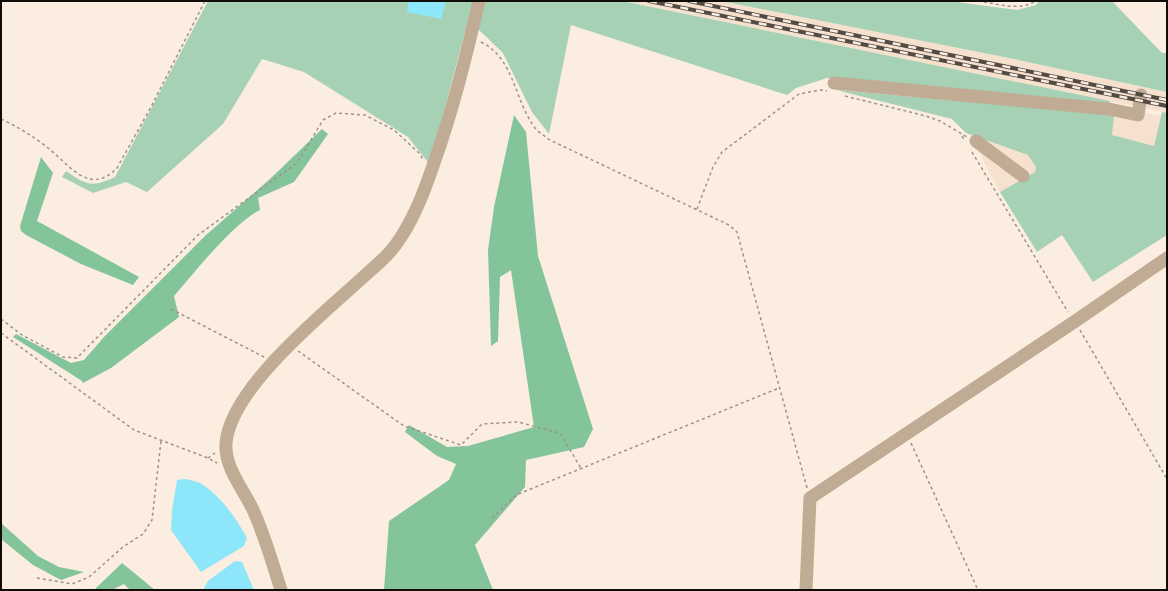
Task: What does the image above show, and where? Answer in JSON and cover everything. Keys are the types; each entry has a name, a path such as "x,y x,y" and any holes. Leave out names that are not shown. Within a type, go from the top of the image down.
{"street":[{"path":"281,590 255,514 230,465 226,445 228,433 239,408 259,379 290,345 383,259 400,240 412,220 431,173 449,120 479,1"},
{"path":"831,87 1109,110 1138,115 1141,95"},
{"path":"971,144 1023,176"},
{"path":"806,590 810,498 1074,322 1167,258"}],"path":[{"path":"1,119 28,132 50,149 69,168 81,176 94,180 111,175 117,168 151,107 205,1"},
{"path":"978,1 1016,6 1030,5 1035,1"},
{"path":"471,36 490,46 500,56 509,71 528,116 536,130 550,140 729,225 737,232 810,498"},
{"path":"697,209 713,166 722,152 799,94 831,87"},
{"path":"843,96 926,116 940,121 971,144 1167,479"},
{"path":"1,318 22,335 63,357 77,358 198,234 297,164 322,120 336,113 365,115 394,130 419,153 431,173"},
{"path":"962,136 971,144"},
{"path":"171,309 275,362"},
{"path":"1,333 115,418 134,430 208,458"},
{"path":"290,345 404,426 461,445 482,424 518,422 560,433 582,470"},
{"path":"492,518 516,495 582,470 779,388"},
{"path":"906,434 978,590"},
{"path":"37,578 72,584 88,577 123,547 143,534 152,520 161,441"}],"shaded area":[{"path":"624,1 727,1 1014,59 1167,92 1167,113"},
{"path":"1115,108 1161,116 1154,146 1111,135"},
{"path":"977,137 1028,155 1036,167 1035,172 1000,192 975,145"}],"green space":[{"path":"208,1 473,1 430,165 408,137 304,72 262,59 223,124 147,192 126,182 93,193 62,177 66,171 84,182 94,184 115,177"},
{"path":"483,1 622,1 1110,101 1109,103 827,78 796,88 787,95 571,25 549,134 532,112 503,53 477,28"},
{"path":"721,1 949,1 1017,10 1036,5 1039,1 1112,1 1162,53 1167,53 1167,92 1014,59"},
{"path":"836,90 1114,115 1112,135 1154,146 1162,112 1167,113 1167,235 1093,282 1062,235 1037,252 1000,192 1035,172 1036,167 1028,155 966,133 952,119"},
{"path":"514,115 526,132 538,256 593,429 584,447 526,460 525,487 475,545 493,590 384,590 389,521 449,480 456,464 437,456 405,432 409,425 447,447 468,446 534,427 511,270 500,277 498,341 491,346 488,250 494,207"},
{"path":"322,129 328,134 294,182 258,198 260,210 249,216 226,237 174,296 179,317 111,368 83,383 13,337 16,334 71,363 84,360 104,337 205,236 271,178"},
{"path":"41,157 53,173 37,221 139,277 133,285 81,264 21,231 20,226"},
{"path":"1,523 38,556 59,567 84,572 61,580 33,565 1,539"},
{"path":"122,563 155,590 130,590 124,584 112,590 94,590"}],"water":[{"path":"409,1 446,1 441,19 407,12"},
{"path":"185,479 200,483 215,494 233,515 247,538 244,546 201,572 171,530 172,510 177,480"},
{"path":"235,561 242,562 254,590 205,590 204,588 208,581"}],"railway":[{"path":"649,1 1167,106"},
{"path":"689,1 1167,100"}]}
